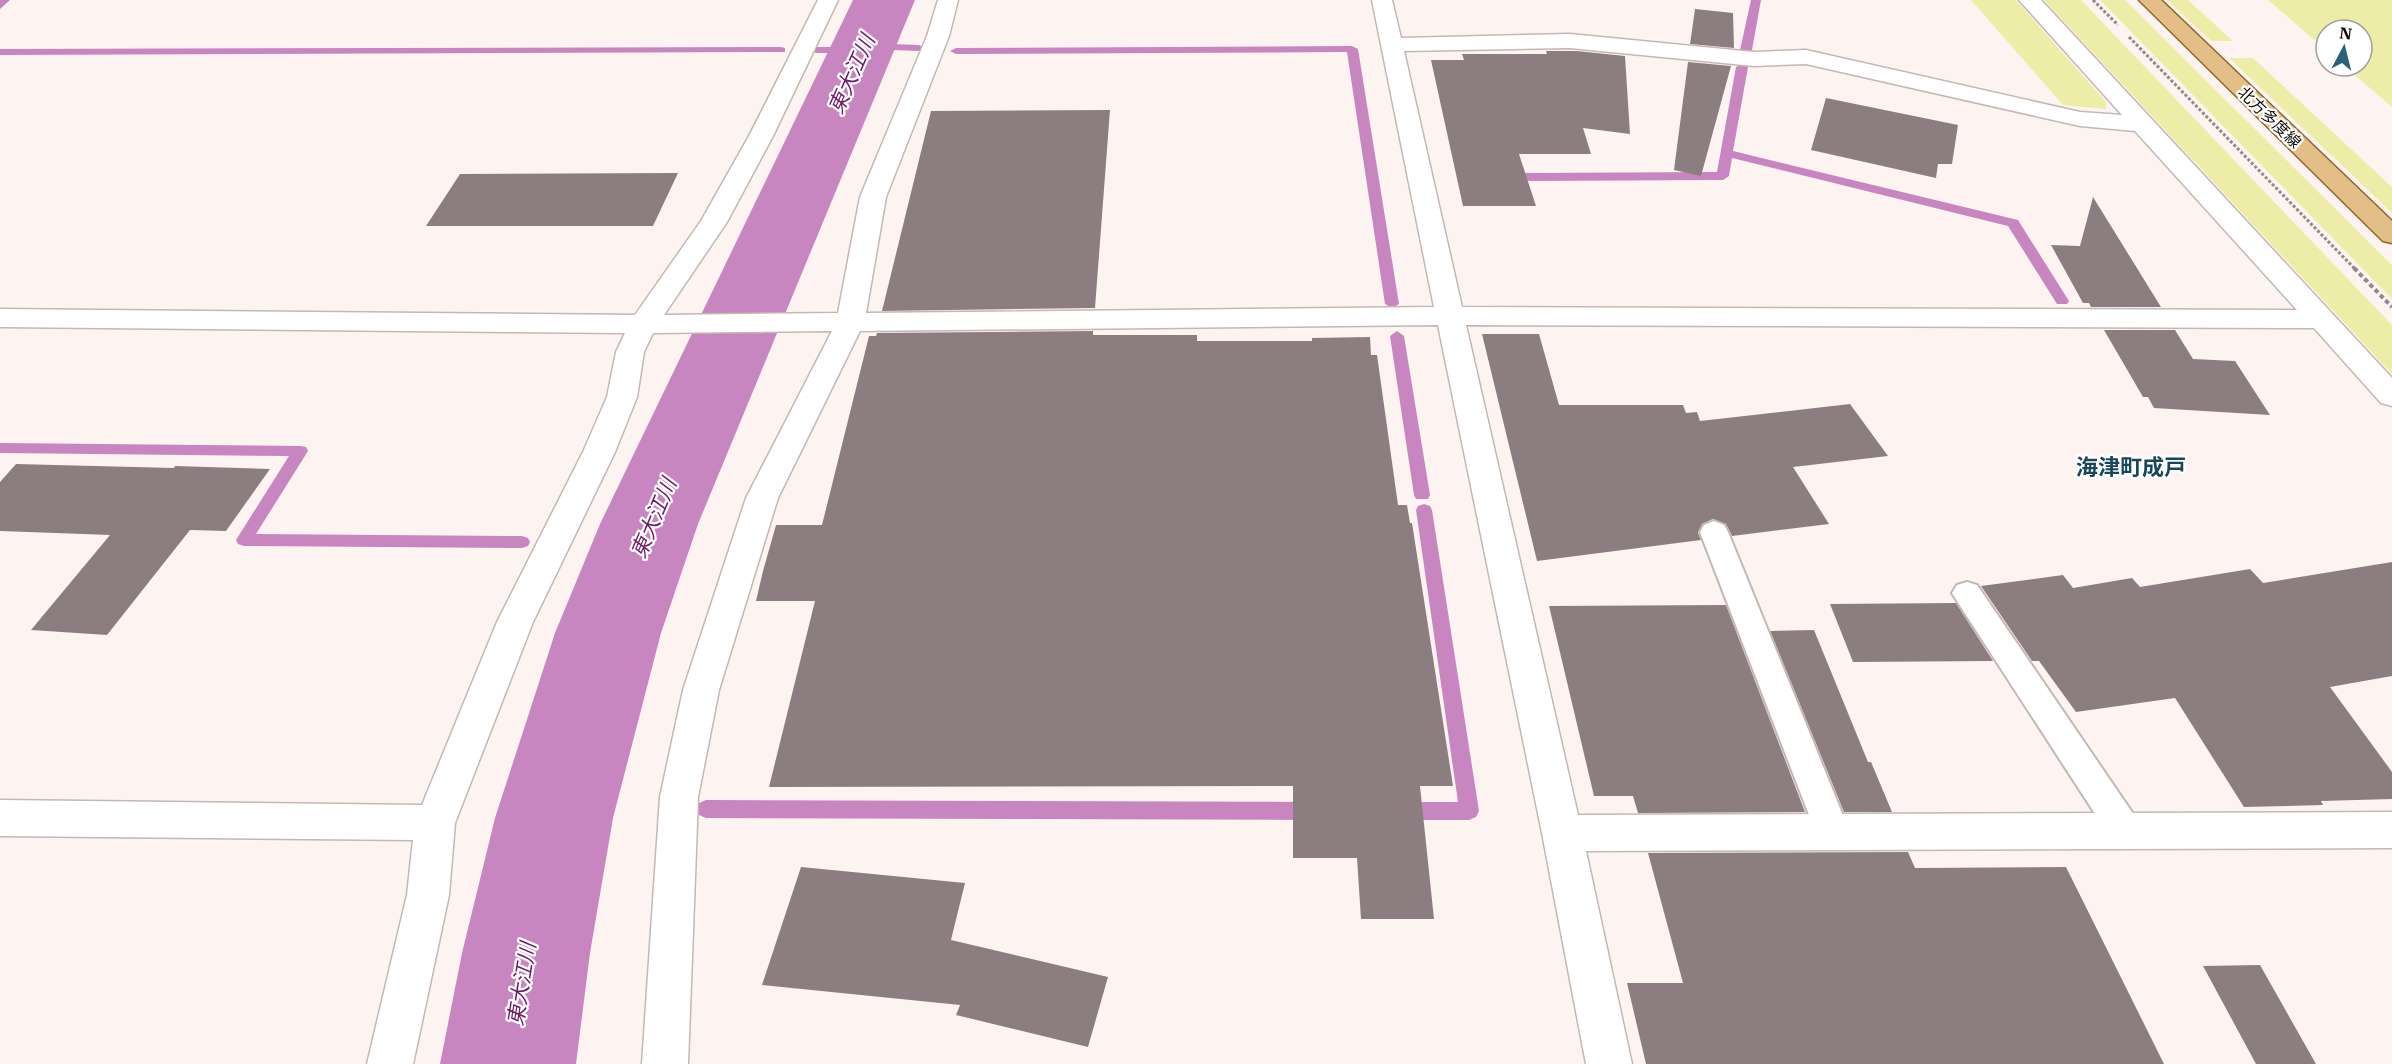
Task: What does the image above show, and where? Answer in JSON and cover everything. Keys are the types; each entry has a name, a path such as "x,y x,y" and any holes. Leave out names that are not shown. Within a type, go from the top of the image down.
{"main road":[{"name":"北方多度線","path":"2149,0 2392,235"}],"street":[{"path":"390,1064 428,895 435,823 514,622 599,452 622,397 630,352 643,324 714,222 761,136 828,0"},
{"path":"665,1064 679,797 701,690 762,498 836,321 873,197 938,36 948,0"},
{"path":"1382,0 1452,316 1609,1064"},
{"path":"2029,0 2392,396"},
{"path":"1392,45 1570,41 1754,59 1806,57 2080,118 2143,124"},
{"path":"0,318 643,324 1452,316 2322,319"},
{"path":"0,818 435,823"},
{"path":"1562,834 2392,830"}],"lane":[{"path":"1714,532 1833,833"},
{"path":"1967,593 2126,832"}],"path":[{"path":"2093,0 2392,307"}],"shaded area":[{"path":"1971,0 2016,0 2106,102 2106,109 2063,105"},
{"path":"2044,0 2081,0 2392,325 2392,374"},
{"path":"2100,0 2125,0 2392,265 2392,299"},
{"path":"2167,0 2188,0 2233,41 2211,41"},
{"path":"2268,0 2392,0 2392,107 2358,78 2374,78 2374,18 2314,18 2314,40"},
{"path":"2229,58 2253,58 2392,187 2392,213"}],"building":[{"path":"1695,9 1733,13 1734,48 1690,44"},
{"path":"1546,51 1577,51 1625,56 1630,134 1583,128 1591,154 1519,154 1536,206 1463,206 1431,60 1464,60 1462,54 1547,54"},
{"path":"1688,62 1731,66 1701,176 1674,170"},
{"path":"1826,98 1958,125 1952,164 1938,164 1936,178 1811,150"},
{"path":"1110,110 1095,308 882,311 931,111"},
{"path":"678,173 653,226 426,226 460,174"},
{"path":"2093,197 2161,307 2091,307 2089,303 2083,303 2051,245 2080,246"},
{"path":"2104,330 2175,330 2193,359 2235,361 2270,415 2154,408 2148,397 2143,397"},
{"path":"1093,331 1093,335 1197,335 1197,341 1312,341 1312,338 1370,337 1371,355 1377,355 1398,505 1407,505 1410,523 1412,523 1453,786 1420,786 1434,919 1361,919 1357,858 1293,858 1293,786 769,787 815,601 756,601 776,525 822,525 869,336 876,336 877,333"},
{"path":"1482,334 1539,334 1559,405 1683,405 1686,413 1697,412 1700,421 1850,404 1888,456 1793,467 1829,524 1732,536 1726,524 1713,519 1702,524 1698,533 1701,540 1537,561"},
{"path":"16,464 270,469 226,531 190,530 107,635 31,630 110,535 0,531 0,482"},
{"path":"2392,562 2392,676 2330,687 2392,772 2392,799 2321,801 2323,805 2244,807 2175,698 2076,712 2039,661 2032,661 1981,586 2063,575 2073,588 2132,578 2140,587 2250,569 2263,583"},
{"path":"1956,603 1993,661 1853,662 1830,604"},
{"path":"1726,605 1805,812 1638,813 1633,796 1594,796 1549,606"},
{"path":"1814,630 1868,762 1871,762 1892,812 1844,812 1770,631"},
{"path":"1908,852 1915,868 2066,867 2164,1064 1646,1064 1627,983 1683,983 1648,853"},
{"path":"801,867 965,883 951,940 1108,977 1088,1047 956,1015 960,1005 762,985"},
{"path":"2260,965 2316,1064 2256,1064 2203,966"}],"waterway":[{"path":"0,6 5,0"},
{"name":"東大江川","path":"508,1064 526,953 554,818 608,633 649,524 884,0"},
{"path":"1746,50 1756,0"},
{"path":"864,46 919,48"},
{"path":"956,51 1352,49 1392,304"},
{"path":"0,52 781,50"},
{"path":"816,50 862,50"},
{"path":"1727,153 1742,67"},
{"path":"1505,177 1723,176 1727,153"},
{"path":"1727,153 2013,223 2062,301"},
{"path":"1397,336 1422,495"},
{"path":"0,448 300,451 244,540 522,542"},
{"path":"1400,811 1469,811 1424,510"},
{"path":"706,809 1314,811"}],"district":[{"name":"海津町成戸","path":"2131,466"}]}
